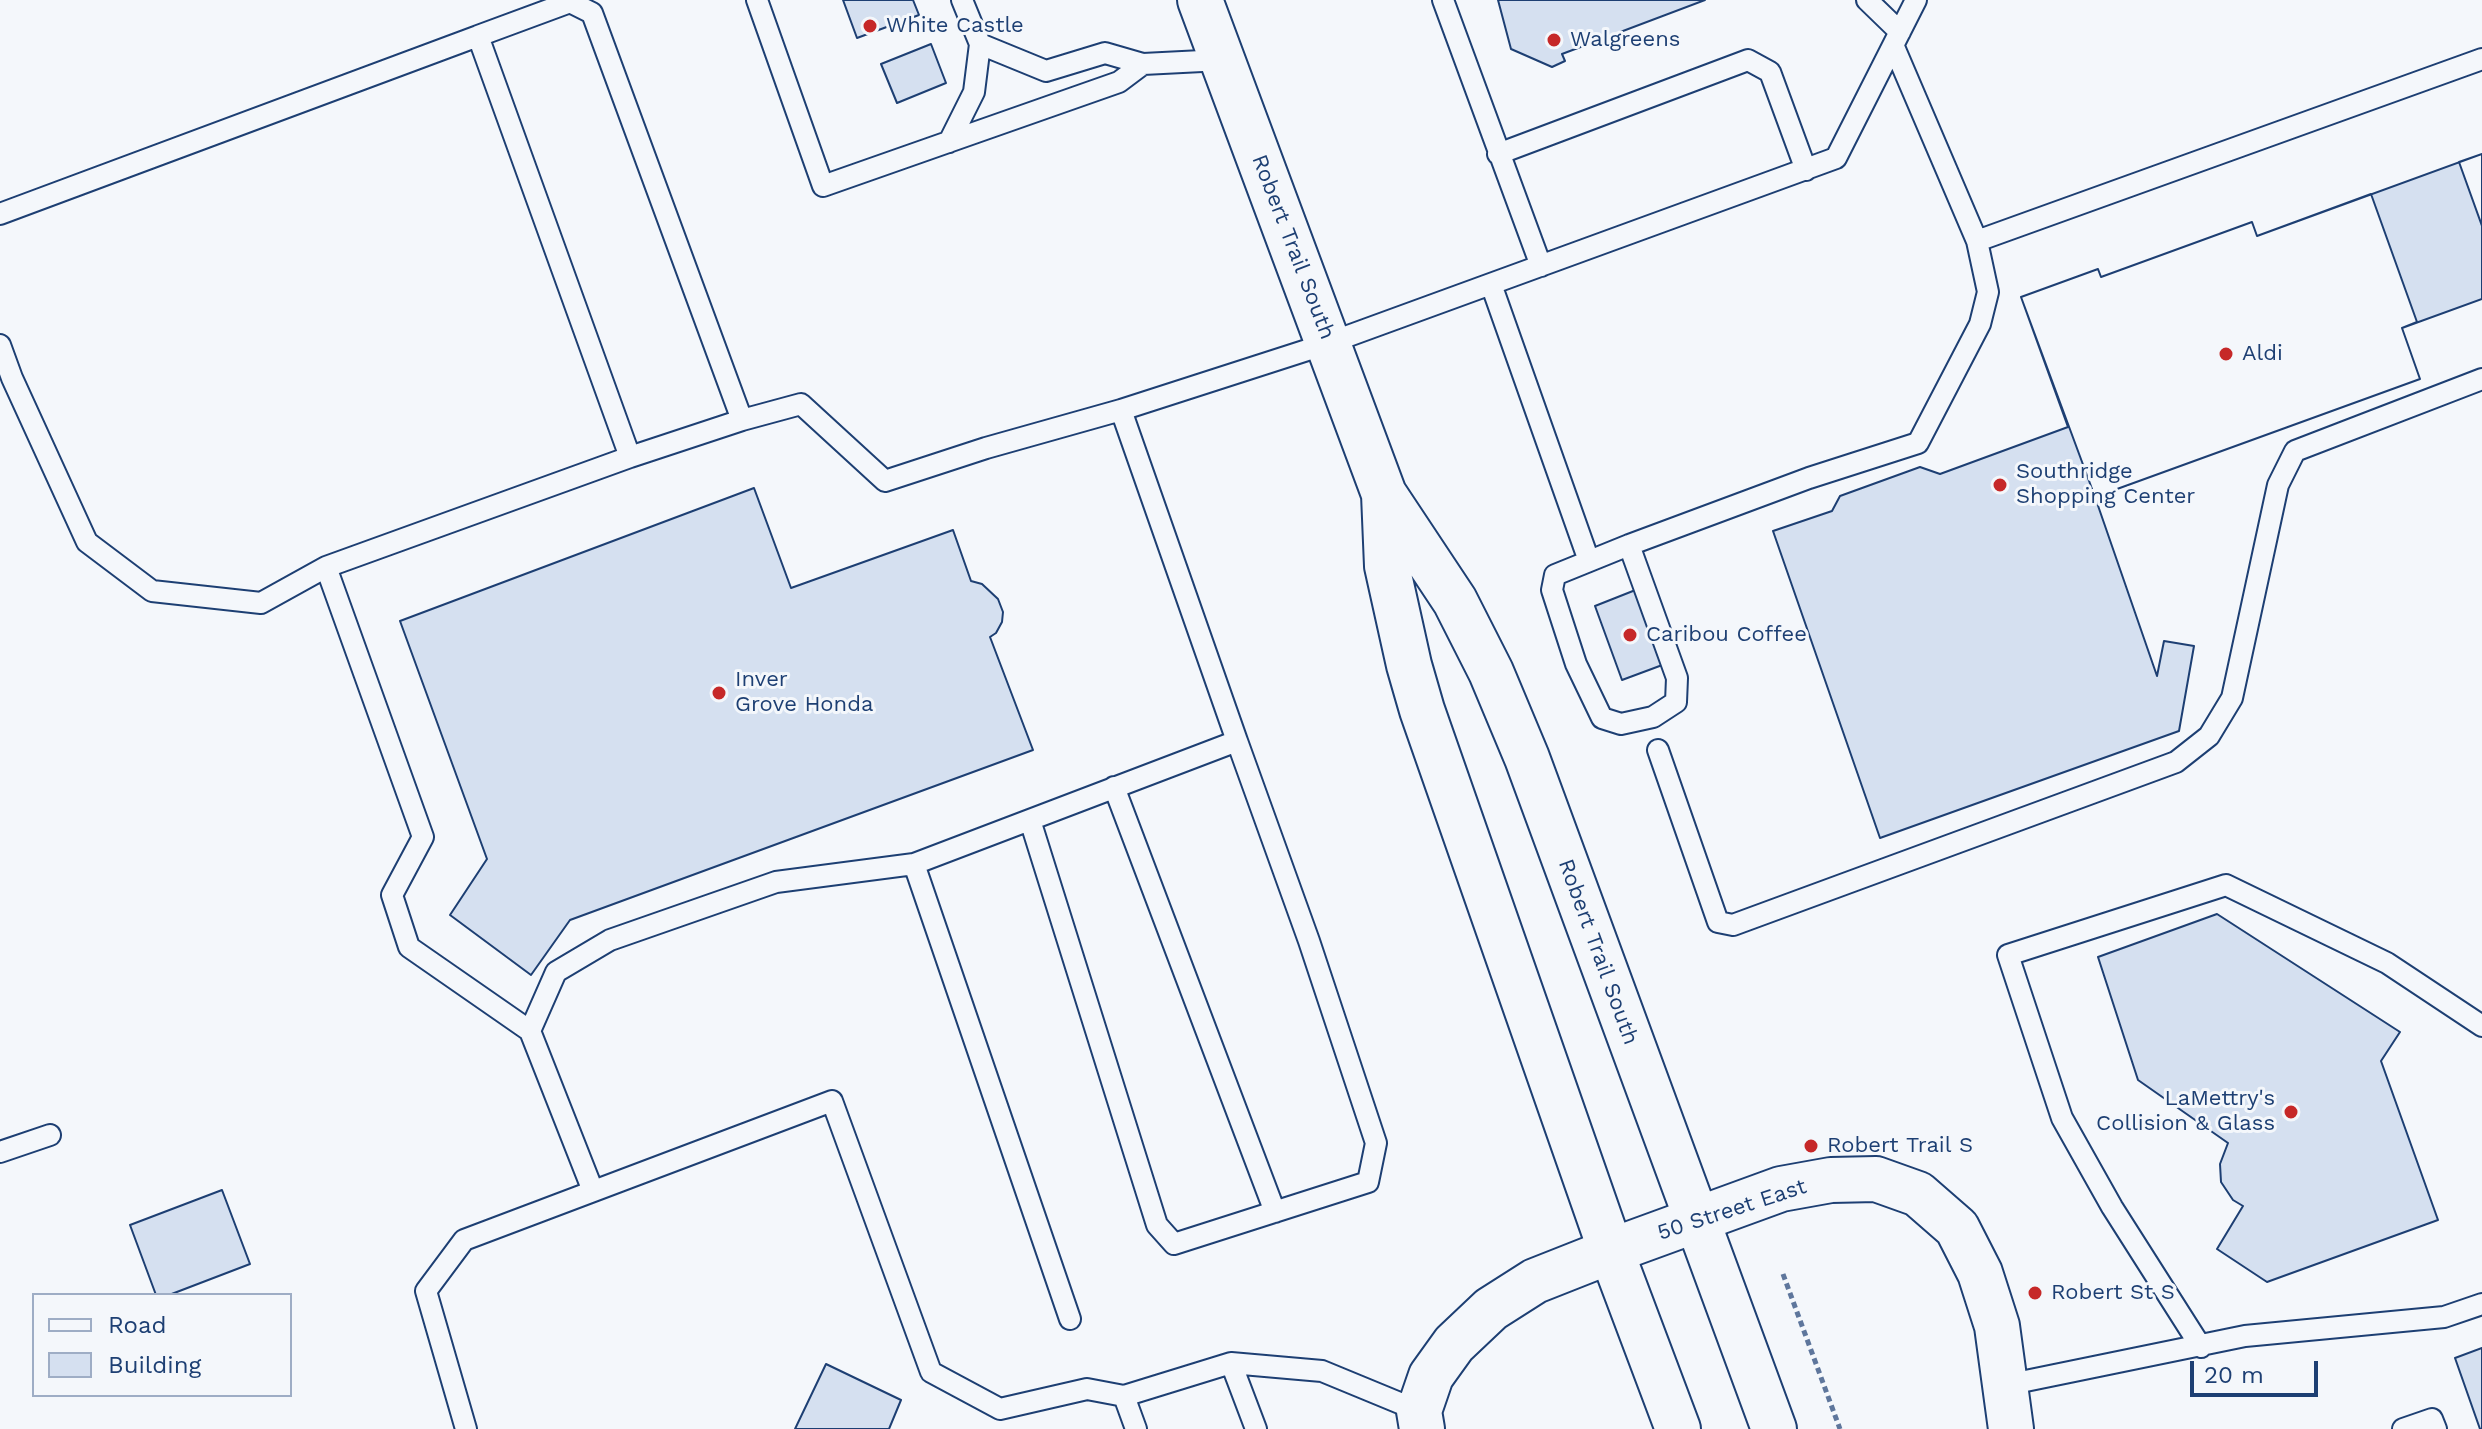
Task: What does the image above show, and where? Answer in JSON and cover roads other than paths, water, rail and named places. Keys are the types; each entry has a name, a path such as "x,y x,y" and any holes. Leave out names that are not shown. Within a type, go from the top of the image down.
{"main road":[{"name":"Robert Trail South","path":"1200,0 1384,494 1455,601 1491,672 1527,758 1774,1429"},
{"name":"Robert Trail South","path":"1384,494 1387,566 1418,695 1611,1251 1678,1429"},
{"name":"50 Street East","path":"1420,1420 1431,1376 1454,1344 1491,1309 1535,1281 1781,1189 1831,1180 1876,1179 1918,1194 1957,1228 1980,1273 1997,1326 2011,1429"}],"lane":[{"path":"757,0 823,186 1119,82 1143,64"},
{"path":"949,142 974,92 980,44 962,0"},
{"path":"1443,0 1541,266"},
{"path":"1629,545 1677,678 1676,702 1653,717 1621,724 1602,718 1576,664 1552,590 1555,575 1629,545 1809,478 1918,443 1980,324 1988,292 1977,241 1897,40 1867,0"},
{"path":"0,345 87,542 152,591 261,603 326,567 630,457 801,404 885,481 1329,343 1806,170 1836,158 1916,0"},
{"path":"0,214 570,2 592,13 742,420"},
{"path":"478,36 630,457"},
{"path":"980,44 1046,71 1105,53 1143,64 1222,60"},
{"path":"1977,241 2482,59"},
{"path":"1498,154 1748,60 1770,72 1806,170"},
{"path":"1491,284 1589,561"},
{"path":"1658,750 1718,922 1733,925 2176,762 2209,736 2232,698 2278,485 2295,451 2482,379"},
{"path":"1030,820 1157,1225 1174,1244 1368,1182 1376,1143 1309,941 1121,410"},
{"path":"326,567 423,837 392,895 409,947 530,1031 593,1191"},
{"path":"530,1031 556,972 610,940 776,882 914,864 1237,741"},
{"path":"1114,787 1275,1212"},
{"path":"914,864 1070,1319"},
{"path":"2201,1347 2112,1207 2062,1118 2008,955 2226,885 2387,963 2482,1026"},
{"path":"466,1429 426,1291 464,1240 832,1101 931,1372 1000,1409 1087,1389 1124,1396 1231,1363 1322,1371 1420,1420"},
{"path":"0,1152 50,1135"},
{"path":"2006,1385 2245,1336 2444,1317 2482,1304"},
{"path":"1231,1363 1256,1429"},
{"path":"1124,1396 1136,1429"},
{"path":"2403,1429 2432,1419 2436,1429"}],"place":[{"name":"White Castle","path":"870,26"},
{"name":"Walgreens","path":"1554,40"},
{"name":"Aldi","path":"2226,354"},
{"name":"Southridge Shopping Center","path":"2000,485"},
{"name":"Caribou Coffee","path":"1630,635"},
{"name":"Inver Grove Honda","path":"719,693"},
{"name":"LaMettry's Collision & Glass","path":"2291,1112"},
{"name":"Robert Trail S","path":"1811,1146"},
{"name":"Robert St S","path":"2035,1293"}]}
